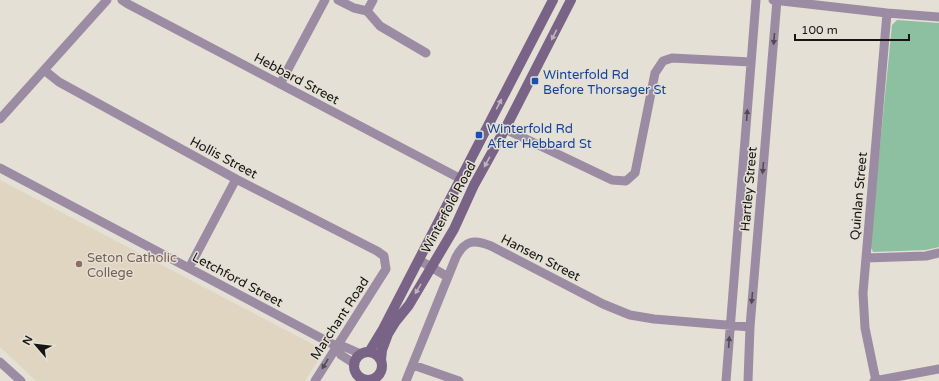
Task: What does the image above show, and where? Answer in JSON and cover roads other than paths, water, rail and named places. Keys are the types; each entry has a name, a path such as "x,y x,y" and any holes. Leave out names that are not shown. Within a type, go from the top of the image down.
{"main road":[{"name":"Winterfold Road","path":"365,353 383,329 553,0"},
{"name":"Winterfold Road","path":"381,360 382,350 388,334 409,305 454,228 474,185 572,0"},
{"path":"365,353 376,354 381,360 382,368 380,372 371,380 365,379 355,372 356,360 365,353"}],"street":[{"path":"0,119 107,0"},
{"name":"Hebbard Street","path":"122,0 461,179"},
{"path":"280,84 324,0"},
{"path":"338,0 354,8 367,11 380,26 426,52"},
{"path":"367,11 373,0"},
{"name":"Hartley Street","path":"726,381 756,0"},
{"path":"776,0 887,13 939,17"},
{"name":"Hartley Street","path":"748,381 750,327 776,0"},
{"name":"Quinlan Street","path":"875,381 865,328 863,293 887,13"},
{"path":"505,129 612,180 626,182 635,173 655,73 663,61 672,58 751,62"},
{"name":"Hollis Street","path":"44,70 59,82 236,178 377,251 384,256 386,269"},
{"name":"Letchford Street","path":"0,168 336,346 365,353"},
{"path":"189,268 236,178"},
{"name":"Hansen Street","path":"406,381 456,257 463,246 478,241 491,246 622,312 643,318 750,327"},
{"path":"866,258 926,256 939,253"},
{"path":"419,260 448,277"},
{"name":"Marchant Road","path":"315,381 386,269"},
{"name":"Letchford Street","path":"336,346 341,355 355,372"},
{"path":"0,362 21,381"},
{"path":"413,365 459,381"},
{"path":"875,381 939,369"}],"place":[{"name":"Winterfold Rd Before Thorsager St","path":"535,81"},
{"name":"Winterfold Rd After Hebbard St","path":"479,135"},
{"name":"Seton Catholic College","path":"79,264"}]}
